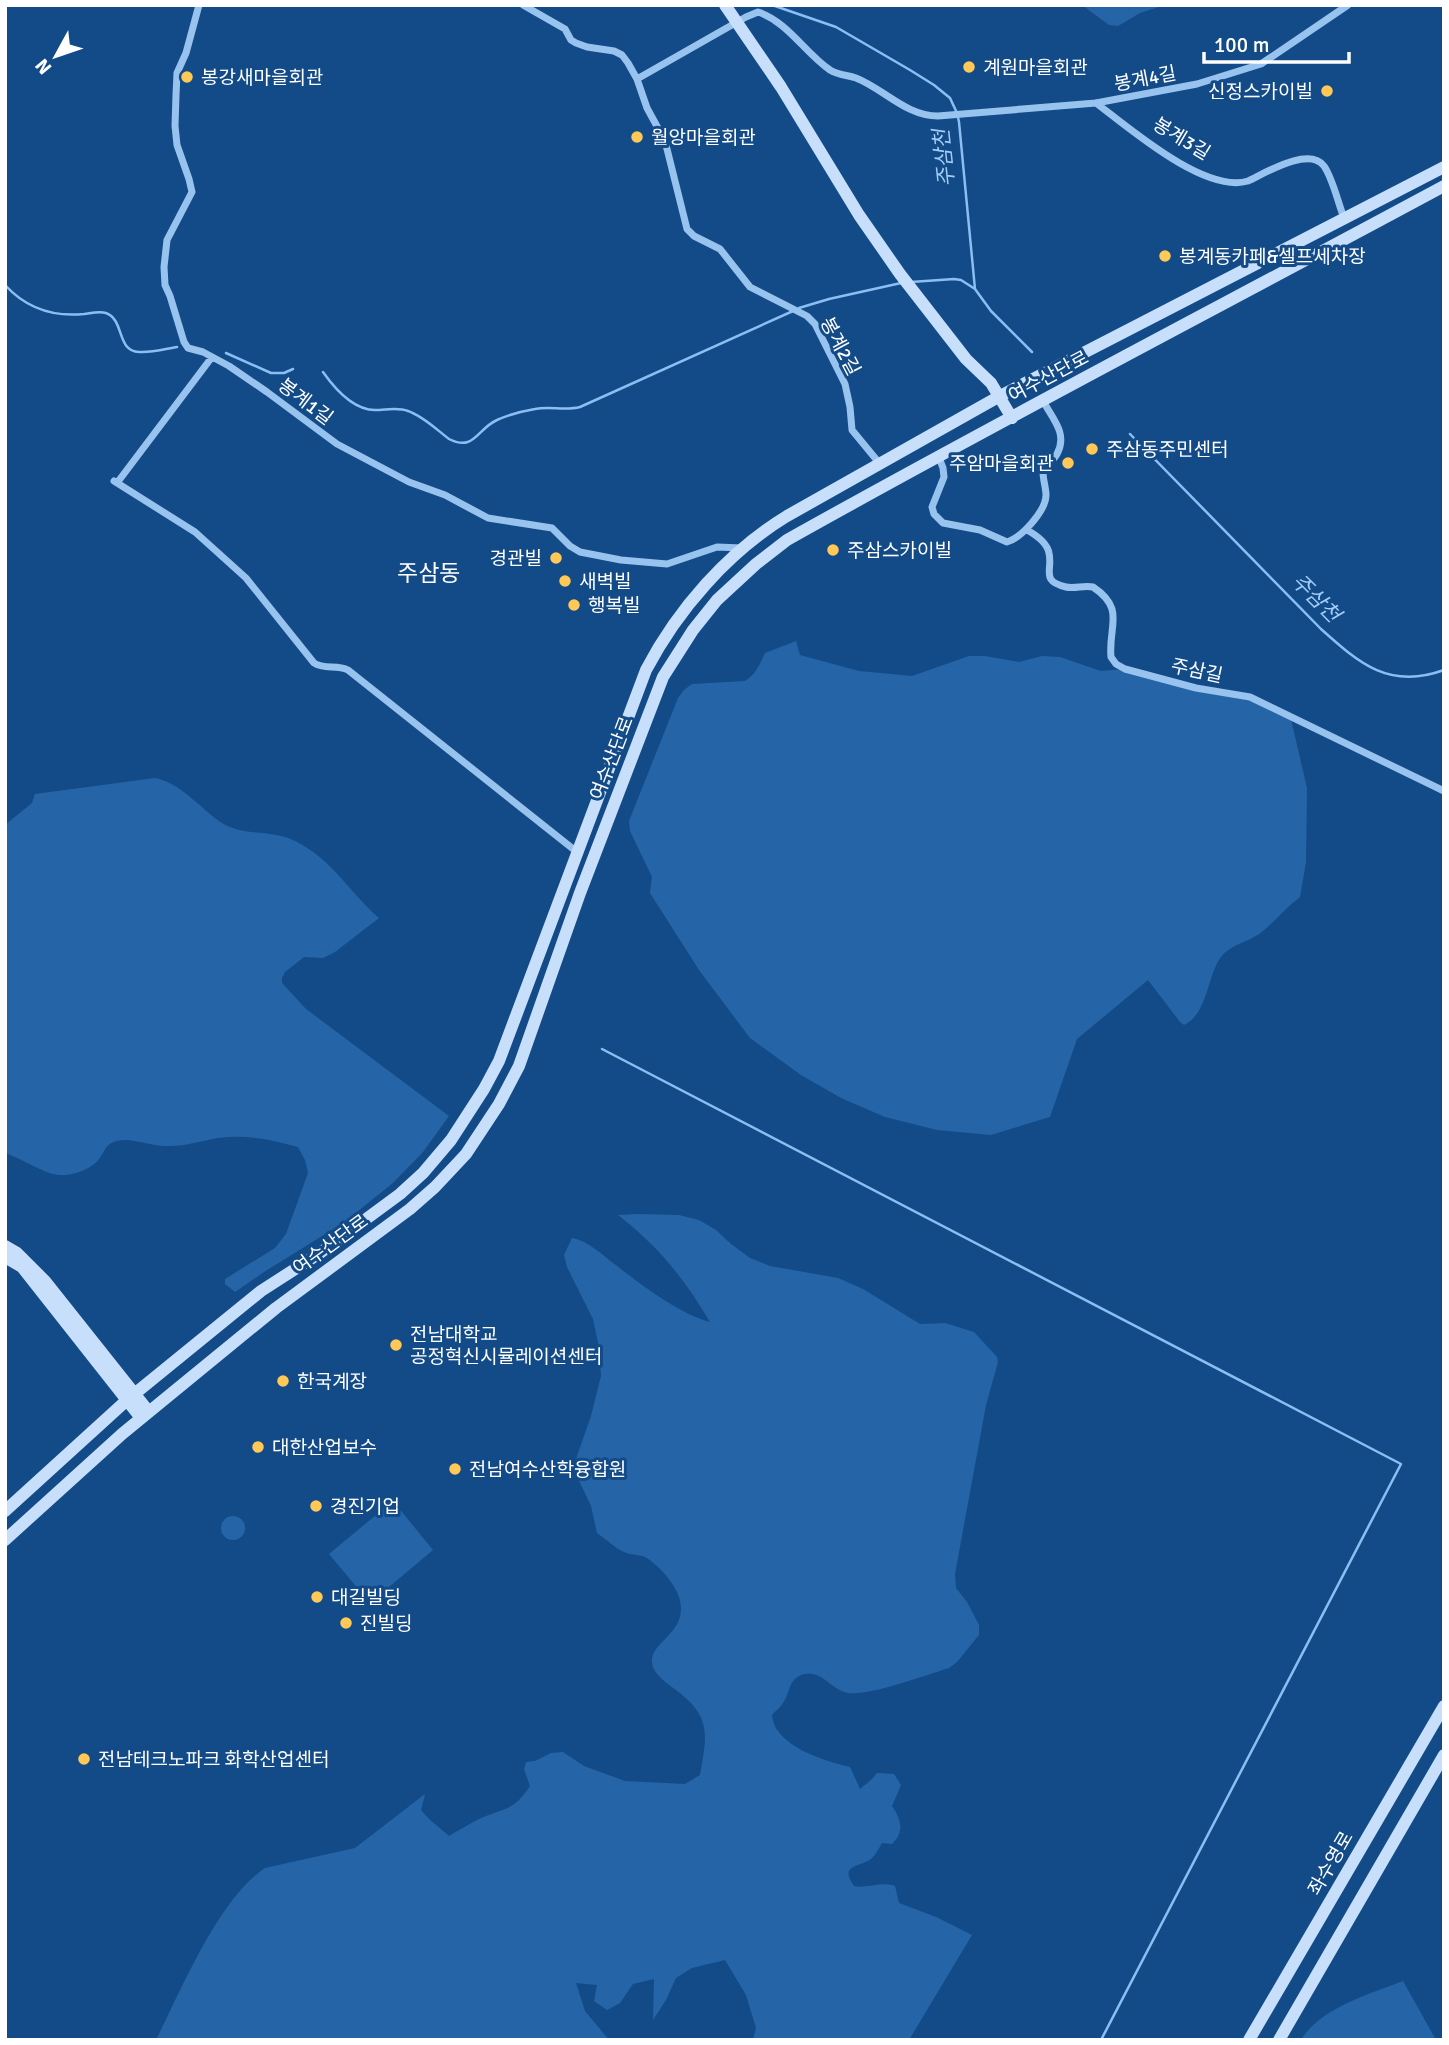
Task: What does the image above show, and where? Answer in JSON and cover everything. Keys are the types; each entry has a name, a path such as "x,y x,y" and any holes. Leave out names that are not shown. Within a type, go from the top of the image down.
{"street":[{"name":"봉계1길","path":"199,5 186,53 177,73 176,95 176,139 192,192 167,240 164,258 165,285 185,345 212,357 267,392 337,444 408,482 445,495 488,518 552,528 569,546 580,552 626,561 667,564 676,563 711,548 743,548"},
{"path":"523,5 565,29 576,43 619,53 638,79 751,14 762,13 794,36 831,70 856,78 916,113 947,116 1096,103"},
{"path":"725,5 780,86 859,215 916,297 966,359 991,383 1012,418"},
{"name":"봉계4길","path":"1096,103 1197,84 1256,66 1348,5"},
{"name":"봉계2길","path":"638,79 647,108 665,141 687,229 694,236 720,249 750,287 807,316 815,324 843,378 852,430 880,464"},
{"name":"봉계3길","path":"1096,103 1178,162 1196,172 1227,183 1248,181 1302,158 1316,160 1326,170 1344,218"},
{"name":"여수산단로","path":"5,1511 131,1397 261,1290 320,1253 400,1195 424,1173 451,1140 499,1060 652,658 690,604 718,571 763,532 787,516 1000,396 1444,166"},
{"name":"여수산단로","path":"5,1540 112,1443 276,1307 410,1209 466,1154 499,1104 523,1055 580,893 663,677 708,611 729,589 787,540 938,455 1444,186"},
{"path":"212,357 116,482 195,531 246,578 314,663 320,666 341,666 348,670 577,852"},
{"path":"938,455 944,477 932,509 934,514 941,522 979,530 1007,542 1011,541 1027,530 1046,498 1042,475 1062,441 1061,433 1043,401"},
{"name":"주삼길","path":"1027,530 1046,545 1050,556 1048,575 1051,579 1068,587 1093,587 1109,601 1114,612 1110,653 1120,667 1196,688 1250,697 1444,791"},
{"path":"743,548 756,564"},
{"path":"5,1247 17,1253 45,1282 145,1415"},
{"path":"5,1256 22,1267 131,1397"},
{"name":"좌수영로","path":"1250,2040 1444,1706"},
{"path":"1279,2040 1444,1755"}],"shaded area":[{"path":"1082,5 1165,5 1140,13 1118,26 1109,25"},
{"path":"796,641 800,655 859,671 912,676 969,656 1019,662 1042,656 1060,657 1101,671 1125,669 1250,697 1290,715 1307,788 1306,862 1300,897 1259,934 1223,955 1215,968 1202,1005 1192,1020 1184,1025 1180,1022 1148,980 1077,1039 1050,1117 991,1135 937,1130 885,1117 841,1098 801,1075 750,1038 699,970 650,893 652,877 630,831 629,821 678,698 684,690 692,684 745,681 755,672 765,653"},
{"path":"155,778 174,785 222,823 239,830 286,837 308,848 330,866 379,918 335,952 323,958 304,957 285,972 282,983 306,1009 449,1116 423,1152 393,1183 343,1223 235,1292 225,1284 225,1279 275,1248 286,1234 308,1173 298,1147 249,1137 218,1138 172,1146 123,1140 108,1146 92,1166 65,1175 48,1172 5,1153 5,825 32,803 35,794"},
{"path":"618,1215 679,1215 699,1220 716,1230 750,1258 770,1266 838,1278 863,1289 920,1324 945,1323 974,1332 997,1357 955,1574 956,1588 979,1625 979,1635 949,1668 884,1688 848,1693 819,1676 799,1676 793,1681 782,1705 772,1715 775,1726 791,1743 815,1756 850,1767 860,1789 877,1773 894,1774 901,1785 892,1806 898,1816 899,1835 892,1844 882,1843 872,1858 850,1870 850,1879 854,1886 895,1886 899,1903 972,1935 909,2040 753,2040 756,2028 746,1995 725,1960 692,1968 676,1978 653,2020 654,1979 633,1984 620,2003 607,2010 594,2001 597,1985 576,1983 585,2011 609,2040 156,2040 217,1922 248,1882 265,1868 355,1848 425,1794 421,1810 449,1836 479,1819 513,1805 530,1786 524,1769 526,1762 535,1761 551,1753 563,1752 584,1766 625,1781 685,1784 700,1775 705,1738 701,1718 688,1700 663,1680 653,1667 652,1658 655,1651 679,1620 681,1610 677,1592 650,1560 621,1550 597,1533 591,1506 574,1470 601,1376 593,1319 567,1267 564,1255 572,1238 594,1248 673,1305 710,1322 669,1264"},
{"path":"393,1501 433,1550 370,1603 329,1554"},
{"path":"233,1516 242,1519 245,1528 242,1537 233,1540 224,1537 221,1528 224,1519"},
{"path":"1403,1981 1436,2040 1301,2040 1320,2019 1333,2011"}],"waterway":[{"name":"주삼천","path":"772,5 836,27 910,70 950,98 959,122 975,289 991,311 1032,352"},
{"path":"911,282 954,279 961,280 975,289"},
{"path":"799,308 901,283"},
{"path":"5,285 22,300 51,312 73,315 106,313 116,322 123,341 132,350 148,352 177,347"},
{"path":"323,372 339,391 359,406 414,413 449,439 464,443 475,438 490,424 511,415 541,408 580,407 793,311"},
{"path":"226,353 271,373 284,373 293,369"},
{"name":"주삼천","path":"1130,434 1321,629 1349,653 1376,670 1391,675 1407,677 1444,670"},
{"path":"602,1049 1401,1464 1101,2040"}],"place":[{"name":"계원마을회관","path":"969,67"},
{"name":"봉강새마을회관","path":"187,77"},
{"name":"신정스카이빌","path":"1327,91"},
{"name":"월앙마을회관","path":"637,137"},
{"name":"봉계동카페&셀프세차장","path":"1165,256"},
{"name":"주삼동주민센터","path":"1092,449"},
{"name":"주암마을회관","path":"1068,463"},
{"name":"주삼스카이빌","path":"833,550"},
{"name":"경관빌","path":"556,558"},
{"name":"새벽빌","path":"565,581"},
{"name":"행복빌","path":"574,605"},
{"name":"전남대학교 공정혁신시뮬레이션센터","path":"396,1345"},
{"name":"한국계장","path":"283,1381"},
{"name":"대한산업보수","path":"258,1447"},
{"name":"전남여수산학융합원","path":"455,1469"},
{"name":"경진기업","path":"316,1506"},
{"name":"대길빌딩","path":"317,1597"},
{"name":"진빌딩","path":"346,1623"},
{"name":"전남테크노파크 화학산업센터","path":"84,1759"}],"district":[{"name":"주삼동","path":"429,573"}]}
